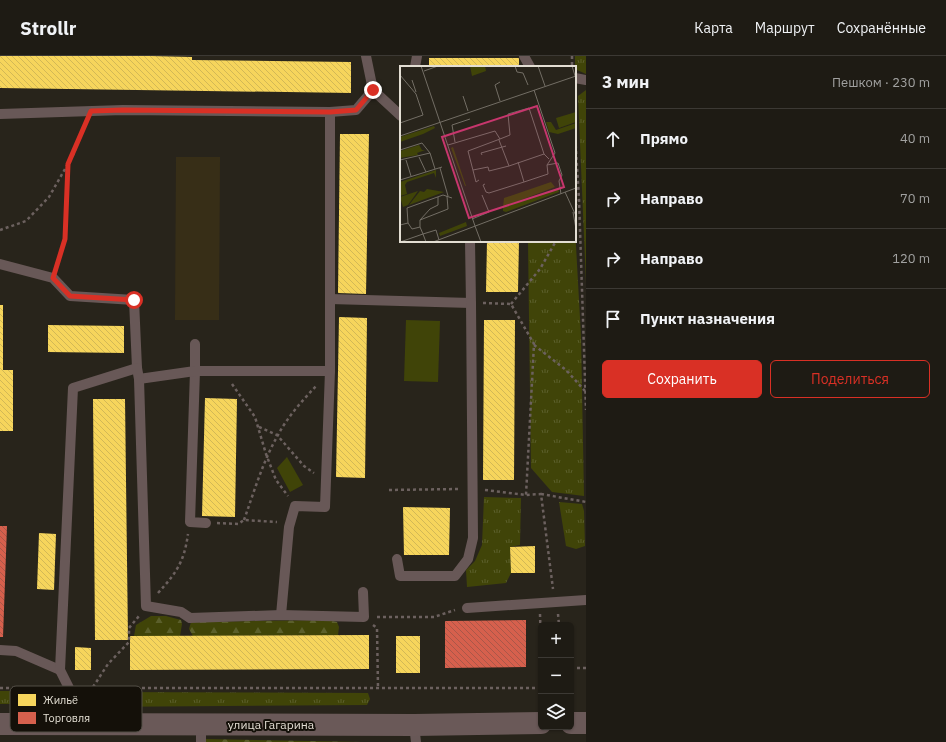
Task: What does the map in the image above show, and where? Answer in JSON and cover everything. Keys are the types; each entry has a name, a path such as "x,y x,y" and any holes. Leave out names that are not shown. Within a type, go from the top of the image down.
{"main road":[{"name":"улица Гагарина","path":"142,729 201,733 415,734 538,723"},
{"path":"574,723 586,723"}],"lane":[{"path":"366,56 373,90 400,115"},
{"path":"414,66 417,56"},
{"path":"524,56 529,66"},
{"path":"576,78 586,80"},
{"path":"0,114 130,110 330,112 356,110 373,90"},
{"path":"281,615 290,523 295,506 325,507 330,371 330,112"},
{"path":"397,559 400,576 455,576 468,559 473,538 470,242"},
{"path":"0,264 53,278 70,296 134,300 137,368 139,379 146,606 182,612 190,618 281,615 364,617 363,592"},
{"path":"330,300 471,303"},
{"path":"195,344 190,522 206,523"},
{"path":"68,686 60,670 72,388 137,368"},
{"path":"139,379 195,371 330,371"},
{"path":"467,608 586,600"},
{"path":"0,650 16,651 60,670"}],"path":[{"path":"0,230 26,220 49,197 68,164 91,111"},
{"path":"576,150 586,410"},
{"path":"53,278 65,239 68,164"},
{"path":"576,204 579,199"},
{"path":"511,304 540,269 555,242"},
{"path":"471,303 511,304"},
{"path":"511,304 534,344 566,370 586,391"},
{"path":"526,495 534,344"},
{"path":"206,523 238,524 244,520 267,458 278,435 297,406 330,371"},
{"path":"222,372 255,417 267,458 276,480 295,506"},
{"path":"258,427 278,435 304,466 326,483"},
{"path":"390,490 473,488 526,495 541,494 586,502"},
{"path":"541,494 559,622"},
{"path":"244,520 290,523"},
{"path":"93,686 108,664 129,642 129,628 146,606 167,583 180,565 186,548 190,522"},
{"path":"540,603 540,622"},
{"path":"364,617 434,617 445,612"},
{"path":"364,617 377,628 378,688"},
{"path":"574,668 586,668"},
{"path":"142,688 538,688"}],"shaded area":[{"path":"176,157 220,157 219,320 175,320"}],"green space":[{"path":"575,56 586,56 586,74 576,69"},
{"path":"586,90 586,283 578,96"},
{"path":"528,242 576,242 581,336 584,496 552,492 531,468"},
{"path":"406,320 440,321 438,382 404,381"},
{"path":"287,457 303,485 290,492 277,468"},
{"path":"484,497 521,498 520,545 510,547 511,573 506,583 467,587 466,570 475,561 482,545"},
{"path":"559,502 582,504 584,511 585,546 576,549 566,546"},
{"path":"151,616 166,616 181,620 182,624 180,636 134,636 136,625"},
{"path":"328,620 337,622 339,627 338,635 193,636 189,629 191,622"},
{"path":"0,691 10,691 10,704 0,704"},
{"path":"142,692 368,693 370,699 367,705 142,707"},
{"path":"204,739 363,742 197,742"}],"building: Жильё":[{"path":"0,56 150,56 192,57 192,60 351,62 351,93 0,88"},
{"path":"429,58 519,58 519,66 429,66"},
{"path":"340,134 369,134 366,294 338,293"},
{"path":"487,242 519,242 518,292 486,292"},
{"path":"0,305 3,305 3,370 13,370 13,431 0,431"},
{"path":"339,317 367,318 365,478 336,477"},
{"path":"484,320 515,320 514,480 483,480"},
{"path":"48,325 124,326 124,353 48,352"},
{"path":"205,398 237,399 235,517 202,516"},
{"path":"93,399 125,399 128,640 95,640"},
{"path":"403,507 450,508 449,555 404,555"},
{"path":"39,533 56,534 54,590 37,589"},
{"path":"535,546 535,573 511,573 510,547"},
{"path":"369,635 369,669 130,670 130,636"},
{"path":"396,636 420,636 420,673 396,673"},
{"path":"75,647 91,648 91,670 75,670"}],"building: Торговля":[{"path":"0,526 7,526 3,637 0,637"},
{"path":"526,620 526,667 445,668 445,621"}],"route":[{"path":"134,300 70,296 53,278 65,239 68,164 91,111 330,112 356,110 373,90"}]}
